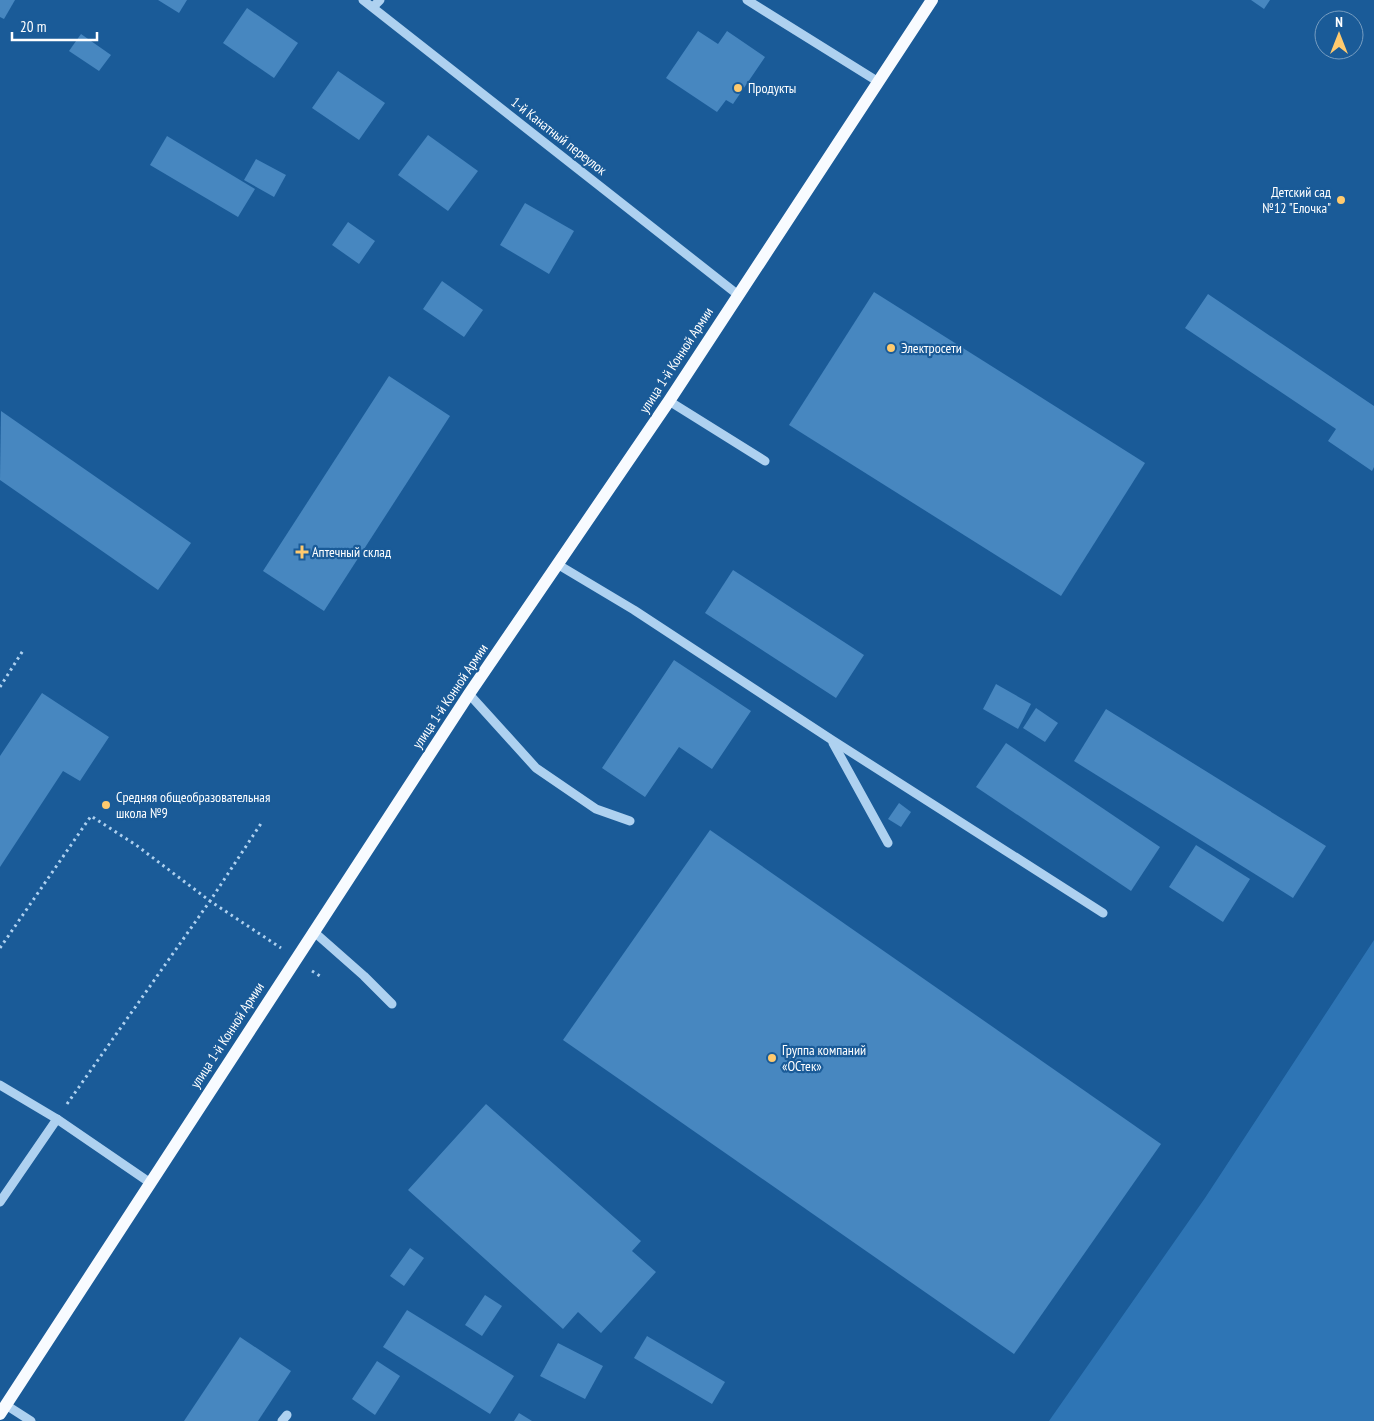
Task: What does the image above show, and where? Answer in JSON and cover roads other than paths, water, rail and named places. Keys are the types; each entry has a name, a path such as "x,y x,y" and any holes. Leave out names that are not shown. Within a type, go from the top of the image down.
{"main road":[{"name":"улица 1-й Конной Армии","path":"3,1409 149,1182 469,694 669,400 932,0"}],"street":[{"name":"1-й Канатный переулок","path":"363,0 737,294"},
{"path":"373,8 380,0"},
{"path":"747,0 877,81"},
{"path":"669,400 765,461"},
{"path":"557,564 642,615 832,740 1103,913"},
{"path":"469,694 536,768 548,778 596,809 630,820"},
{"path":"832,740 888,843"},
{"path":"313,931 364,976 392,1004"},
{"path":"0,1085 57,1119 149,1182"},
{"path":"0,1202 57,1119"},
{"path":"3,1409 31,1421"}],"place":[{"name":"Продукты","path":"738,88"},
{"name":"Детский сад №12 \"Елочка\"","path":"1341,200"},
{"name":"Электросети","path":"891,348"},
{"name":"Аптечный склад","path":"302,552"},
{"name":"Средняя общеобразовательная школа №9","path":"106,805"},
{"name":"Группа компаний «ОСтек»","path":"772,1058"}]}
